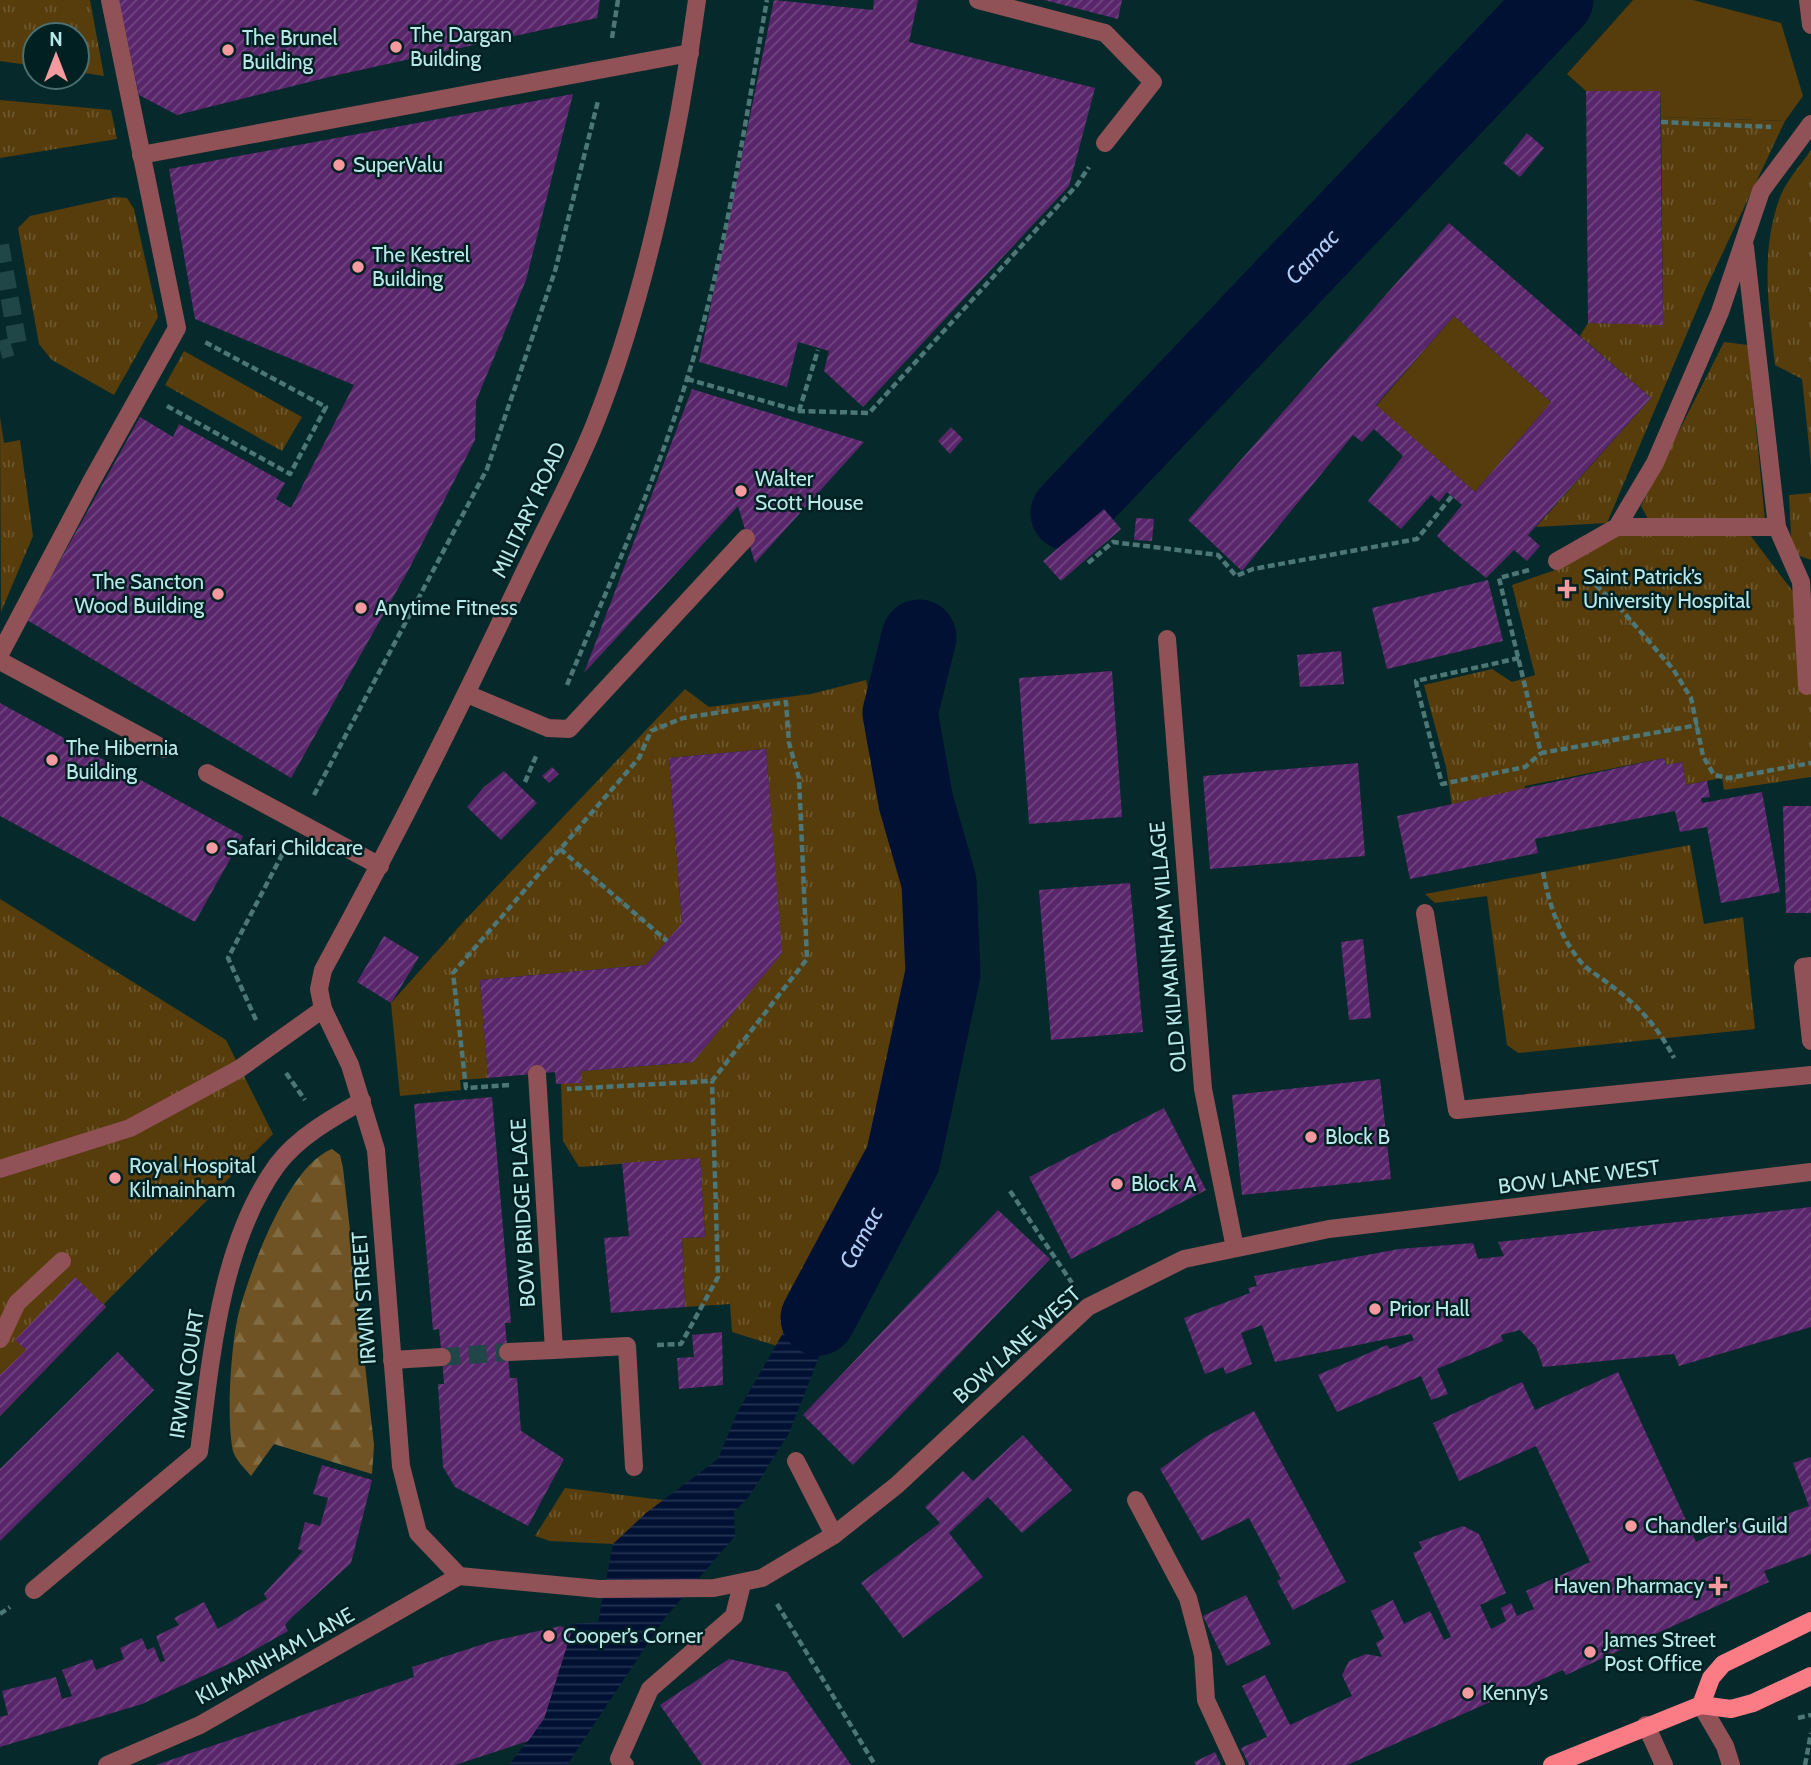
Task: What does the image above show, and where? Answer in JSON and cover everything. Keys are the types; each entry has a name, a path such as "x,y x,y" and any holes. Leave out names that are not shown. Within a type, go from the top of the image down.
{"main road":[{"path":"1700,1704 1711,1678 1723,1664 1811,1621"},
{"path":"1552,1765 1700,1704 1731,1709 1753,1703 1811,1676"}],"street":[{"path":"0,654 177,328 110,0"},
{"name":"MILITARY ROAD","path":"323,1009 319,989 323,971 380,866 467,694 594,426 627,328 653,228 690,53 697,0"},
{"path":"978,0 1105,33 1153,82 1105,143"},
{"path":"1808,0 1811,25"},
{"path":"141,155 690,53"},
{"path":"1617,527 1655,463 1720,312 1761,191 1809,127"},
{"path":"1744,240 1777,527 1801,582 1807,686"},
{"path":"1557,561 1617,527 1777,527"},
{"path":"467,694 548,728 569,729 746,538"},
{"name":"OLD KILMAINHAM VILLAGE","path":"1167,639 1202,1090 1235,1248"},
{"path":"0,661 164,749"},
{"path":"207,773 380,866"},
{"path":"1425,914 1457,1110 1811,1074"},
{"path":"1811,966 1803,967 1811,1041"},
{"path":"0,1169 130,1128 239,1069 323,1009"},
{"name":"IRWIN STREET","path":"323,1009 350,1065 376,1150 401,1466 418,1533 459,1576"},
{"name":"BOW BRIDGE PLACE","path":"537,1082 554,1350"},
{"name":"IRWIN COURT","path":"34,1590 199,1452 216,1319 243,1230 278,1165 319,1126 362,1101"},
{"name":"BOW LANE WEST","path":"459,1576 599,1589 714,1588 762,1578 834,1535 897,1485 1088,1307 1184,1259 1329,1229 1811,1172"},
{"path":"0,1339 18,1303 62,1261"},
{"path":"508,1352 627,1346 634,1467"},
{"path":"392,1360 442,1357"},
{"path":"796,1461 834,1535"},
{"path":"1136,1500 1188,1598 1203,1655 1206,1700 1236,1765"},
{"name":"KILMAINHAM LANE","path":"107,1765 200,1725 459,1576"},
{"path":"625,1765 619,1759 650,1689 734,1616 741,1584"},
{"path":"1700,1704 1725,1746 1731,1765"},
{"path":"1646,1726 1664,1765"}],"path":[{"path":"319,1126 303,1096 269,1049 228,958 487,469 555,271 607,68 618,0"},
{"path":"525,782 631,532 687,379 725,232 766,0"},
{"path":"1661,122 1809,127"},
{"path":"687,379 799,411 869,413 1077,185 1105,143"},
{"path":"141,391 290,474 326,407 177,328"},
{"path":"799,411 818,350"},
{"path":"1088,564 1113,542 1218,555 1236,576 1253,569 1416,539 1452,496"},
{"path":"1557,561 1584,575 1619,607 1673,668 1691,698 1703,756 1714,775 1729,778 1811,763"},
{"path":"1499,578 1541,753"},
{"path":"1518,658 1416,681 1441,784 1525,767 1541,753 1698,725"},
{"path":"511,1098 510,1085 466,1088 453,973 639,758 651,731 683,718 786,702 789,743 799,778 807,959 712,1081 718,1277 681,1344 627,1346"},
{"path":"560,849 667,941"},
{"path":"1543,872 1548,898 1563,936 1582,964 1641,1009 1664,1038 1688,1087"},
{"path":"537,1082 712,1081"},
{"path":"1010,1191 1088,1307"},
{"path":"762,1578 875,1765"},
{"path":"1805,1765 1811,1733"}],"green space":[{"path":"0,0 90,0 104,76 91,74 91,21 21,21 21,64 0,61"},
{"path":"1633,0 1693,0 1781,23 1803,96 1785,121 1661,117 1660,91 1586,91 1567,74"},
{"path":"0,100 111,110 117,139 0,158"},
{"path":"1661,117 1785,121 1707,286 1607,523 1536,527 1651,398 1580,336 1588,323 1663,324"},
{"path":"1811,150 1811,465 1802,379 1775,365 1770,323 1768,261 1773,220 1781,194"},
{"path":"116,197 127,198 134,209 158,317 114,395 52,360 39,344 18,228 30,216"},
{"path":"1454,316 1551,402 1475,492 1376,406"},
{"path":"1724,342 1748,345 1765,520 1648,519 1641,506"},
{"path":"184,351 302,417 282,451 165,385"},
{"path":"0,417 4,443 20,440 33,536 1,612"},
{"path":"1811,493 1811,560 1792,553 1789,495"},
{"path":"1747,531 1794,593 1811,686 1811,777 1724,790 1722,778 1686,785 1682,762 1666,765 1664,758 1525,786 1525,790 1452,805 1446,767 1424,685 1492,669 1512,682 1535,675 1512,585 1558,569 1615,536"},
{"path":"866,680 904,842 916,1033 885,1151 777,1346 732,1332 730,1304 685,1307 682,1238 705,1237 700,1158 579,1167 563,1141 561,1083 582,1082 582,1071 693,1062 781,953 766,749 669,758 682,923 646,965 480,980 488,1078 460,1080 461,1090 400,1096 391,1003 465,920 685,689 709,707 811,694"},
{"path":"1690,845 1704,924 1743,917 1755,1029 1518,1053 1507,1045 1487,896 1435,903 1425,894"},
{"name":"Royal Hospital Kilmainham","path":"0,899 226,1040 273,1134 104,1304 106,1307 0,1416"},
{"path":"332,1149 340,1155 343,1168 374,1445 372,1474 274,1444 251,1476 234,1454 231,1438 230,1381 239,1312 252,1270 286,1196 316,1159"},
{"path":"565,1488 663,1500 613,1544 550,1541 535,1536"}],"water":[{"path":"857,1204 885,1262 819,1357 789,1433 750,1495 734,1512 735,1536 664,1619 567,1765 509,1765 544,1719 571,1633 570,1624 598,1622 613,1544 646,1513 718,1459 737,1413"}],"building":[{"name":"The Brunel Building","path":"101,0 600,0 597,18 333,76 177,115 139,95 123,20 106,24"},
{"name":"Walter Scott House","path":"774,0 873,10 874,0 918,0 909,42 1095,88 1069,186 863,407 824,371 829,351 798,342 787,387 699,362"},
{"path":"1044,0 1122,0 1118,19"},
{"path":"1586,91 1660,91 1663,325 1588,323"},
{"path":"573,94 526,280 476,401 475,440 409,569 291,778 27,620 140,417 173,437 179,424 285,483 276,499 291,508 354,385 195,319 169,169"},
{"path":"1527,133 1544,148 1520,177 1503,163"},
{"path":"1449,223 1651,398 1528,535 1540,546 1527,561 1514,550 1486,578 1437,536 1462,505 1447,492 1439,502 1431,495 1401,529 1368,501 1403,456 1374,429 1362,442 1353,435 1242,571 1188,520","holes":["1454,316 1551,402 1475,492 1376,405"]},
{"path":"692,389 864,442 755,563 738,506 584,673"},
{"path":"951,427 963,439 950,454 938,441"},
{"path":"1104,509 1121,529 1061,581 1043,561"},
{"path":"1136,518 1154,519 1152,541 1134,540"},
{"path":"1488,580 1503,641 1387,669 1372,608"},
{"path":"1341,651 1344,684 1300,687 1297,655"},
{"path":"1112,671 1122,817 1029,824 1019,678"},
{"name":"The Hibernia Building","path":"0,703 243,836 195,922 0,816"},
{"path":"766,749 782,953 693,1062 582,1071 582,1083 556,1084 555,1072 488,1078 480,980 646,965 682,923 669,758"},
{"path":"1664,758 1666,765 1682,762 1686,785 1707,781 1710,797 1701,798 1702,803 1762,792 1780,892 1721,903 1707,827 1680,832 1675,811 1535,839 1538,853 1410,879 1397,816"},
{"path":"1358,763 1365,856 1210,869 1203,776"},
{"path":"552,767 559,774 549,783 542,776"},
{"path":"504,771 537,803 501,840 467,807 484,787"},
{"path":"1783,806 1811,806 1811,913 1786,913"},
{"path":"1130,883 1143,1032 1051,1040 1039,890"},
{"path":"384,936 419,957 391,1003 357,982"},
{"path":"1363,939 1371,1018 1349,1020 1341,942"},
{"name":"Block B","path":"1380,1079 1391,1179 1242,1195 1232,1095"},
{"path":"492,1097 511,1323 505,1323 510,1378 517,1378 521,1431 564,1459 528,1526 455,1487 443,1467 438,1384 444,1384 442,1357 439,1329 433,1330 414,1104"},
{"name":"Block A","path":"1164,1108 1206,1190 1071,1259 1029,1177"},
{"path":"700,1158 705,1237 682,1238 685,1307 611,1313 604,1238 629,1236 622,1163"},
{"path":"1811,1207 1811,1327 1679,1366 1674,1354 1543,1367 1536,1347 1520,1330 1501,1335 1503,1341 1437,1369 1448,1394 1431,1400 1421,1376 1337,1412 1318,1375 1387,1345 1390,1349 1414,1340 1411,1334 1275,1362 1262,1325 1241,1333 1252,1364 1226,1374 1223,1367 1205,1374 1184,1318 1250,1293 1248,1288 1257,1286 1254,1276 1399,1249 1473,1243 1478,1259 1504,1256 1498,1242"},
{"path":"998,1210 1050,1259 853,1465 803,1415"},
{"path":"75,1277 106,1307 0,1416 0,1375 26,1350 15,1340"},
{"path":"722,1332 723,1385 679,1389 677,1358 694,1357 692,1335"},
{"path":"118,1352 154,1390 0,1541 0,1469"},
{"path":"1618,1372 1696,1542 1741,1522 1745,1529 1809,1506 1793,1463 1811,1457 1811,1554 1764,1571 1769,1582 1566,1675 1563,1670 1347,1765 1249,1765 1241,1748 1267,1737 1242,1686 1265,1675 1290,1725 1352,1696 1342,1675 1349,1661 1366,1654 1382,1657 1376,1643 1384,1638 1371,1611 1393,1600 1404,1624 1430,1611 1444,1640 1451,1637 1413,1553 1422,1549 1419,1542 1463,1526 1479,1534 1506,1593 1480,1605 1491,1629 1506,1621 1501,1608 1511,1603 1517,1616 1534,1609 1526,1591 1590,1562 1536,1446 1459,1481 1433,1423 1522,1382 1535,1410"},
{"path":"1254,1411 1346,1582 1293,1610 1277,1581 1281,1579 1249,1518 1202,1541 1160,1469 1205,1437"},
{"path":"1023,1435 1072,1490 1022,1533 988,1497 949,1533 983,1577 903,1638 861,1583 940,1523 925,1507 963,1471 973,1481"},
{"path":"322,1465 372,1480 351,1563 291,1618 285,1625 288,1631 235,1661 142,1704 0,1747 0,1717 8,1715 2,1691 56,1677 62,1699 72,1696 62,1670 92,1659 96,1670 124,1659 120,1648 142,1638 147,1650 154,1647 160,1662 165,1661 156,1636 179,1625 174,1618 204,1602 218,1629 267,1599 264,1594 303,1551 298,1549 305,1522 320,1526 328,1498 313,1494"},
{"path":"1246,1595 1271,1644 1227,1666 1203,1616"},
{"path":"561,1626 571,1633 544,1719 528,1741 455,1765 156,1765 414,1677 412,1667 493,1641"},
{"path":"729,1659 787,1672 851,1765 702,1765 660,1705"},
{"path":"1215,1752 1221,1765 1196,1765 1194,1762"}],"waterway":[{"name":"Camac","path":"1068,513 1556,0"},
{"name":"Camac","path":"818,1318 903,1159 943,973 939,882 916,802 900,713 919,637"}],"tunnel":[{"path":"0,245 18,345 0,350"},
{"path":"442,1357 508,1352"}],"place":[{"name":"The Dargan Building","path":"396,47"},
{"name":"The Brunel Building","path":"228,50"},
{"name":"SuperValu","path":"339,165"},
{"name":"The Kestrel Building","path":"358,267"},
{"name":"Walter Scott House","path":"741,491"},
{"name":"Saint Patrick’s University Hospital","path":"1567,589"},
{"name":"The Sancton Wood Building","path":"218,594"},
{"name":"Anytime Fitness","path":"361,608"},
{"name":"The Hibernia Building","path":"52,760"},
{"name":"Safari Childcare","path":"212,848"},
{"name":"Block B","path":"1311,1137"},
{"name":"Royal Hospital Kilmainham","path":"115,1178"},
{"name":"Block A","path":"1117,1184"},
{"name":"Prior Hall","path":"1375,1309"},
{"name":"Chandler's Guild","path":"1631,1526"},
{"name":"Haven Pharmacy","path":"1718,1586"},
{"name":"Cooper’s Corner","path":"549,1636"},
{"name":"James Street Post Office","path":"1590,1652"},
{"name":"Kenny’s","path":"1468,1693"}]}
